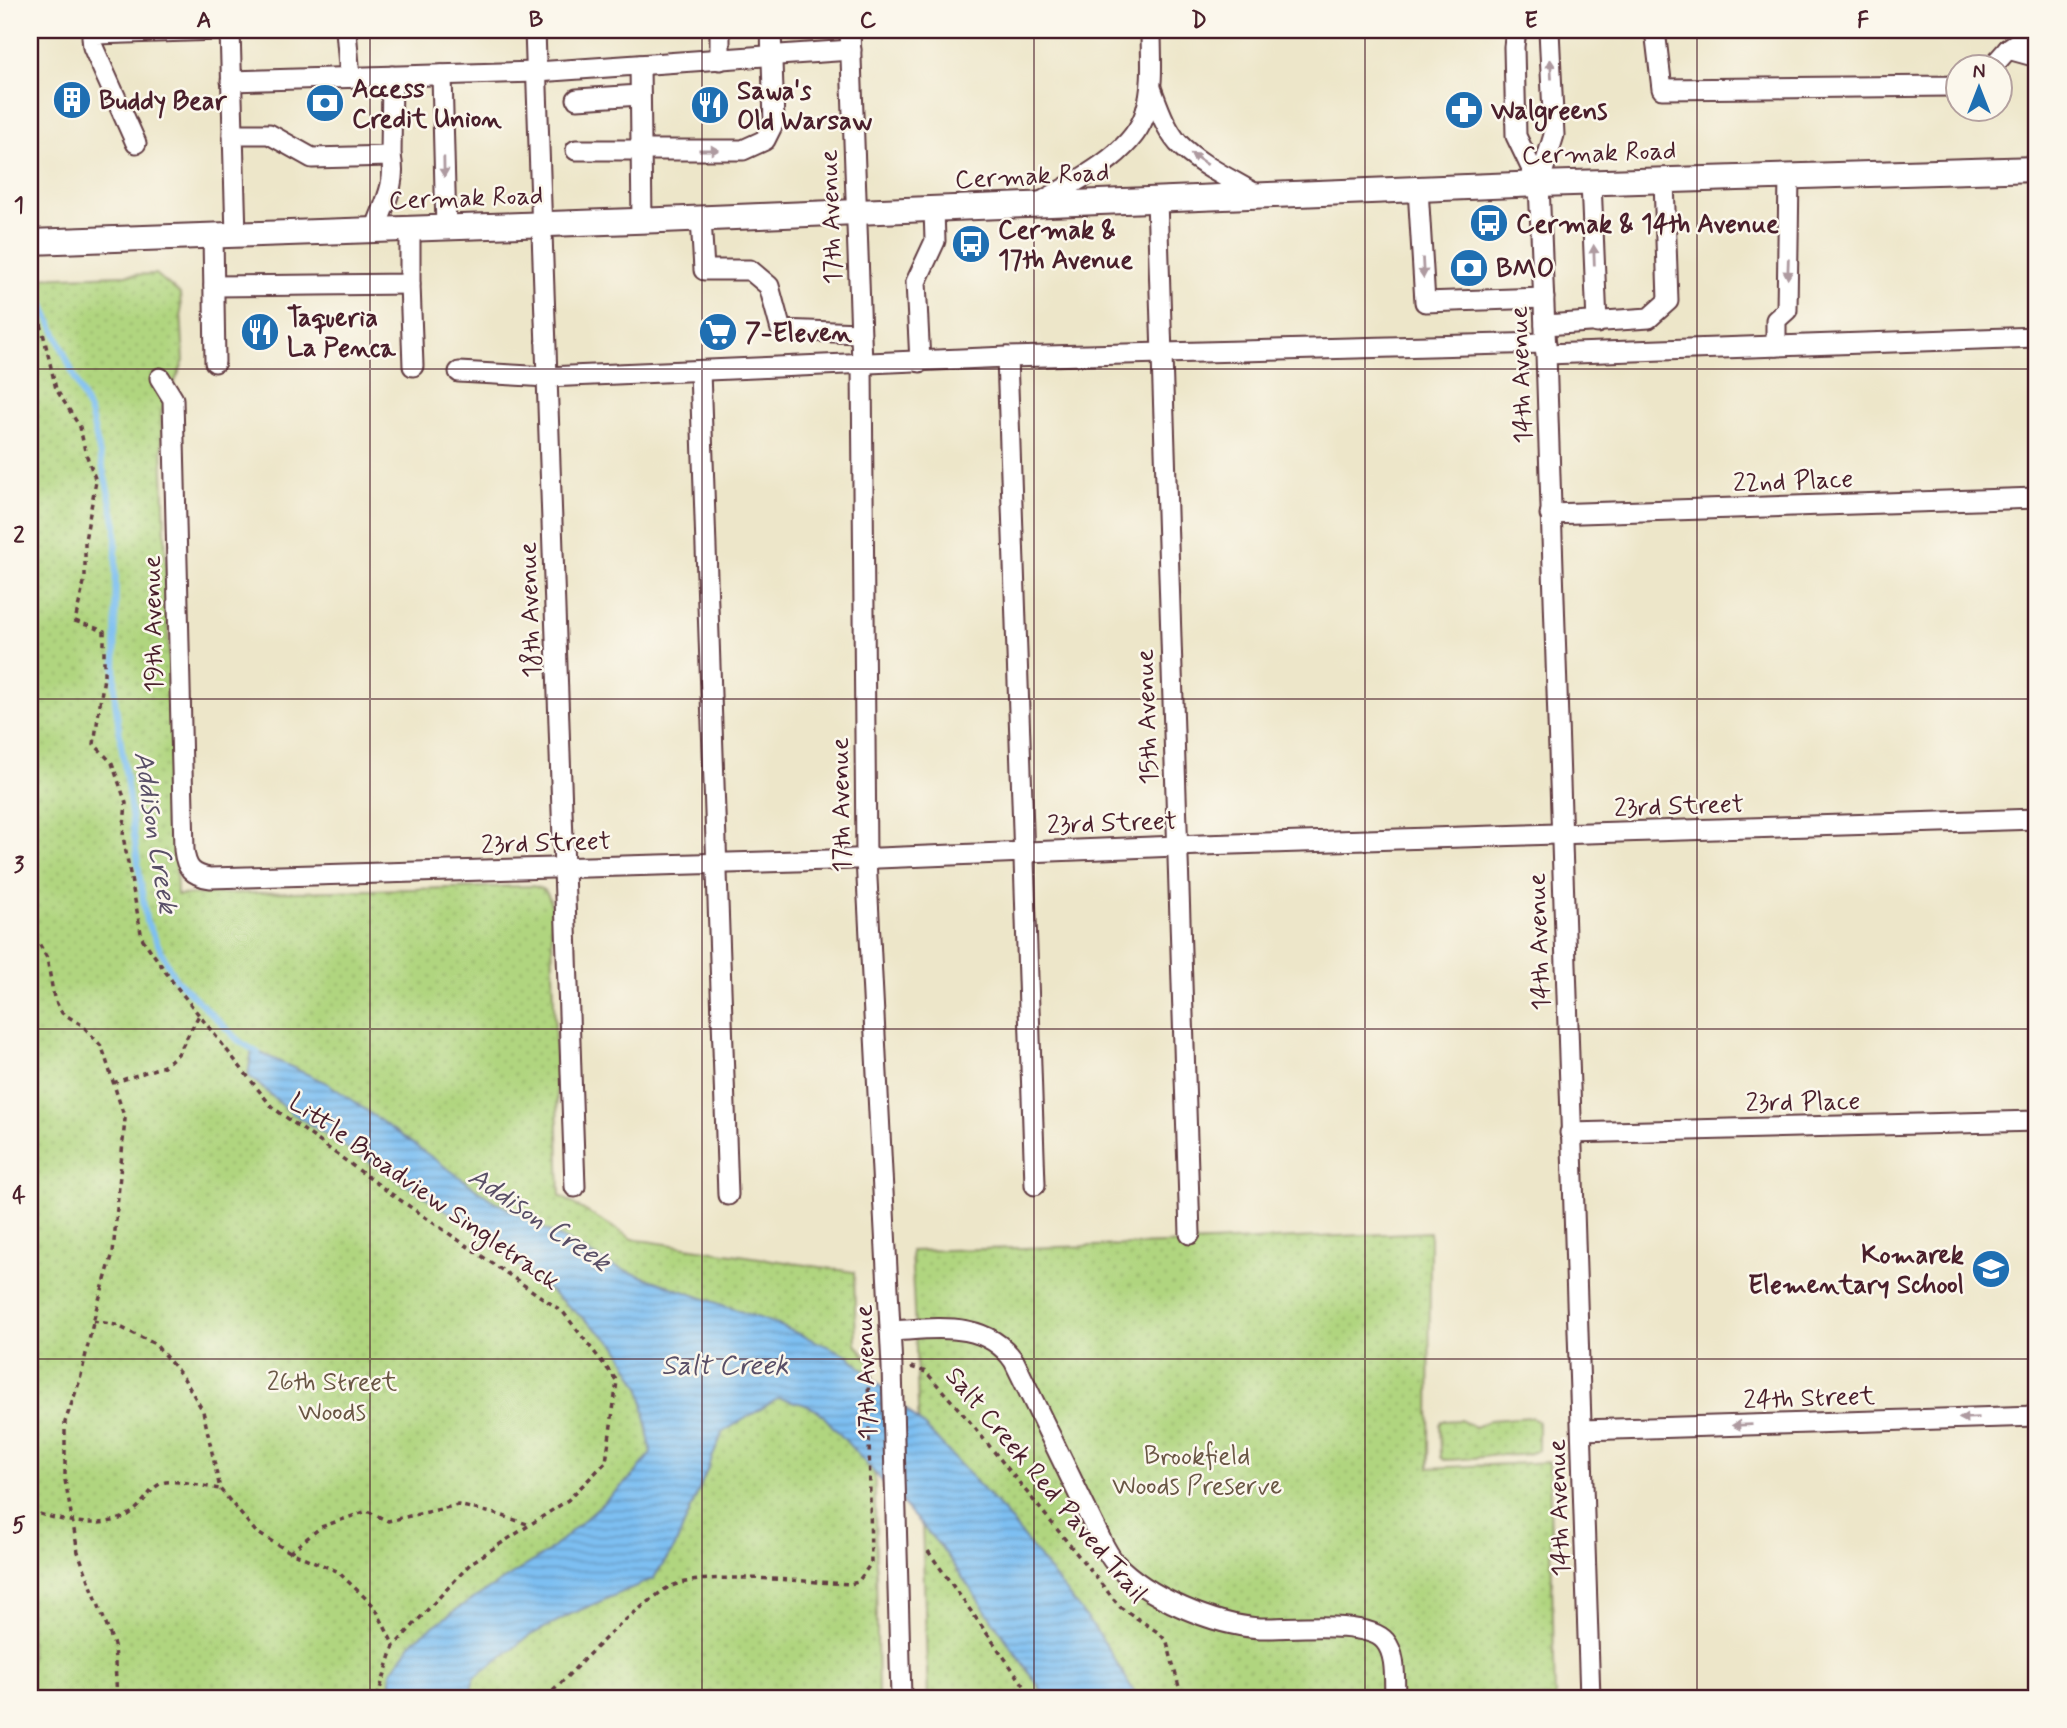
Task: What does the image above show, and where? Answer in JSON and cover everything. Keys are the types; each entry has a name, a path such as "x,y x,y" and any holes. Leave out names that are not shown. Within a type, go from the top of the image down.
{"main road":[{"name":"Cermak Road","path":"30,242 701,219 1418,188 2037,169"}],"street":[{"path":"136,143 93,47 92,37 96,34 219,30"},
{"path":"215,362 214,286 224,235 233,134 230,30"},
{"path":"346,30 350,77"},
{"name":"18th Avenue","path":"535,30 575,1187"},
{"path":"720,30 720,60"},
{"path":"576,150 743,150 765,141 774,122 771,30"},
{"name":"17th Avenue","path":"850,30 862,365 866,859 892,1367 901,1698"},
{"path":"1036,205 1104,163 1140,128 1151,88 1151,30"},
{"path":"1516,30 1516,136 1539,184"},
{"path":"1539,184 1554,135 1549,30"},
{"path":"1655,30 1661,89 1944,86"},
{"path":"2008,39 2035,30"},
{"path":"2008,39 2037,57"},
{"path":"231,81 537,72 851,50"},
{"path":"639,65 642,221"},
{"path":"442,75 446,228"},
{"path":"375,230 394,172 391,156 392,76"},
{"path":"1151,88 1162,117 1176,141 1201,161 1257,195"},
{"path":"577,99 640,95"},
{"path":"233,134 269,134 312,158 391,156"},
{"path":"1776,346 1776,320 1787,310 1789,176"},
{"path":"1546,341 1597,323 1649,318 1668,301 1664,180"},
{"path":"1591,182 1597,323"},
{"name":"14th Avenue","path":"1539,184 1590,1698"},
{"path":"1418,188 1425,302 1544,298"},
{"name":"15th Avenue","path":"1157,199 1190,1234"},
{"path":"920,362 916,282 935,241 934,209"},
{"path":"701,219 704,270 750,270 769,286 781,330 860,332"},
{"path":"410,229 414,366"},
{"path":"214,286 410,284"},
{"path":"459,372 547,377 1007,357 1546,341 1776,346 2037,337"},
{"path":"1007,357 1035,1185"},
{"path":"700,371 728,1195"},
{"name":"19th Avenue","path":"160,378 173,399 184,850 190,871"},
{"name":"22nd Place","path":"1550,514 2037,498"},
{"name":"23rd Street","path":"190,871 210,878 866,859 1176,846 2037,819"},
{"name":"23rd Place","path":"1570,1133 2037,1121"},
{"path":"890,1331 962,1330 980,1333 1005,1348 1014,1361 1101,1540 1114,1561 1152,1593 1235,1624 1259,1628 1355,1629 1376,1633 1386,1642 1392,1657 1395,1698"},
{"name":"24th Street","path":"1582,1430 2037,1416"}],"path":[{"name":"Little Broadview Singletrack","path":"30,308 40,320 56,389 80,427 96,481 85,540 85,578 75,621 104,631 104,677 94,744 113,763 126,803 123,836 142,938 272,1107 390,1193 563,1311 617,1381 606,1462 568,1500 471,1563 394,1646 377,1698"},
{"path":"30,927 47,958 54,998 62,1013 82,1025 102,1047 125,1119 113,1253 65,1422 65,1480 78,1552 114,1645 117,1698"},
{"path":"113,1083 164,1066 178,1054 199,1015"},
{"path":"93,1321 116,1325 155,1344 183,1377 204,1411 220,1489 256,1532 290,1552 337,1571 375,1608 394,1646"},
{"path":"546,1698 626,1618 667,1588 711,1579 850,1584 858,1582 871,1563 868,1367"},
{"name":"Salt Creek Red Paved Trail","path":"917,1367 926,1372 970,1422 1120,1607 1159,1633 1167,1642 1182,1698"},
{"path":"30,1511 102,1523 124,1517 138,1508 151,1490 164,1482 220,1489"},
{"path":"290,1552 321,1527 367,1511 388,1521 458,1505 530,1525"},
{"path":"928,1551 1033,1698"}],"green space":[{"name":"26th Street Woods","path":"156,274 180,294 184,361 161,413 177,895 532,886 546,892 551,906 560,1196 633,1239 854,1272 856,1344 873,1366 878,1698 30,1698 30,278"},
{"name":"Brookfield Woods Preserve","path":"1430,1232 1429,1468 1549,1462 1555,1698 928,1698 911,1251 1165,1244"},
{"path":"1531,1417 1538,1422 1538,1450 1519,1455 1444,1460 1441,1457 1442,1421 1460,1420 1475,1427 1490,1420"}],"water":[{"name":"Salt Creek","path":"252,1049 329,1084 492,1200 610,1265 776,1324 848,1355 931,1433 1003,1511 1101,1637 1138,1698 1047,1698 941,1547 819,1411 779,1398 723,1432 675,1547 653,1579 571,1614 529,1636 474,1678 469,1698 391,1698 391,1672 414,1640 460,1607 548,1552 634,1475 651,1453 641,1389 617,1346 468,1224 290,1112 248,1075"}],"waterway":[{"name":"Addison Creek","path":"30,273 91,416 116,525 115,700 146,920 174,977 239,1041 258,1053"}],"place":[{"name":"Buddy Bear","path":"72,100"},
{"name":"Access Credit Union","path":"325,103"},
{"name":"Sawa's Old Warsaw","path":"710,105"},
{"name":"Walgreens","path":"1464,110"},
{"name":"Cermak & 14th Avenue","path":"1489,223"},
{"name":"Cermak & 17th Avenue","path":"971,244"},
{"name":"BMO","path":"1469,268"},
{"name":"Taqueria La Penca","path":"260,332"},
{"name":"7-Eleven","path":"718,332"},
{"name":"Komarek Elementary School","path":"1991,1269"}]}
